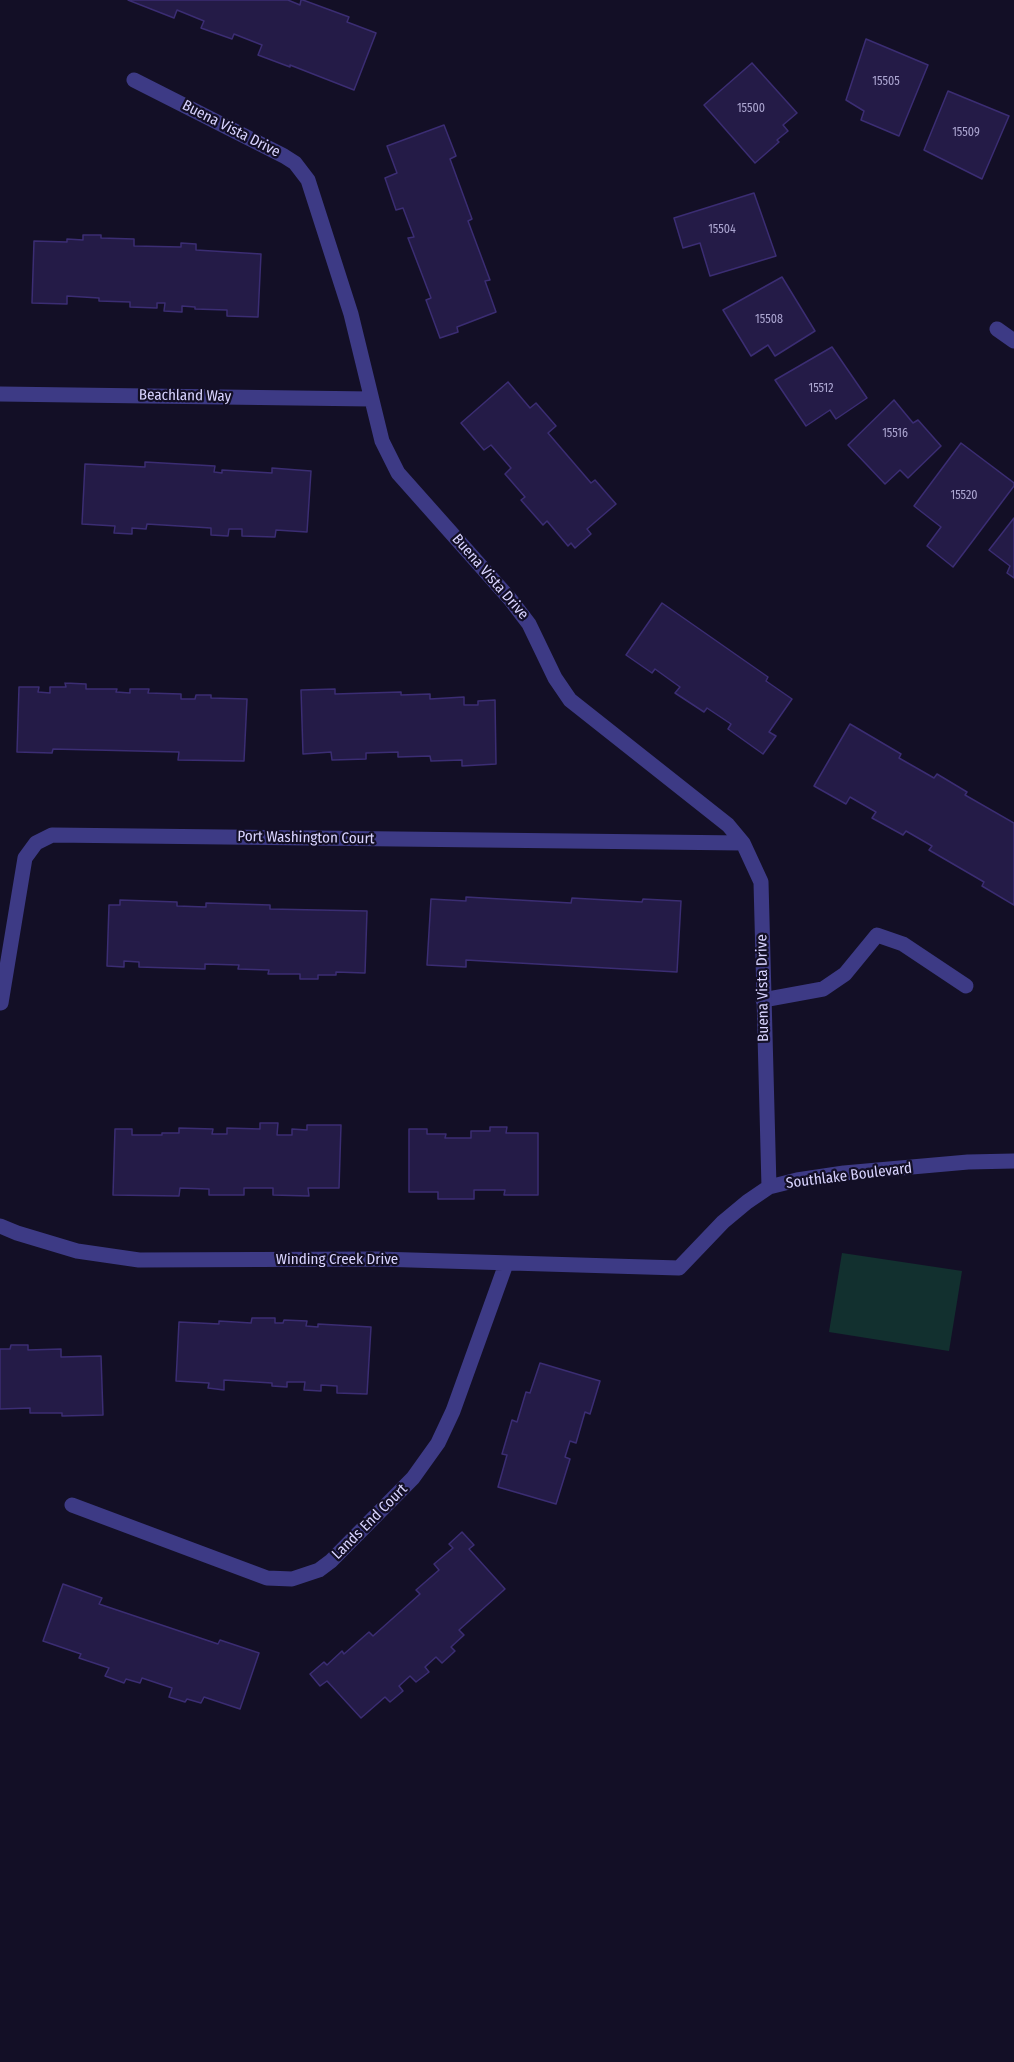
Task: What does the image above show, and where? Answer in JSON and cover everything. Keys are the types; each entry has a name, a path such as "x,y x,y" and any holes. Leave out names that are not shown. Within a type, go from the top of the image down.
{"street":[{"name":"Buena Vista Drive","path":"134,80 295,163 308,180 351,314 382,441 398,473 510,599 529,624 555,678 570,700 728,825 743,843 761,882 768,1187"},
{"path":"997,329 1014,340"},
{"name":"Beachland Way","path":"0,394 371,399"},
{"name":"Port Washington Court","path":"1,1003 25,858 36,843 52,835 743,843"},
{"path":"763,1000 823,989 845,974 877,935 903,944 966,986"},
{"name":"Southlake Boulevard","path":"679,1268 723,1222 768,1187 844,1173 968,1162 1014,1161"},
{"name":"Winding Creek Drive","path":"0,1226 77,1251 139,1260 378,1259 679,1268"},
{"name":"Lands End Court","path":"72,1505 267,1578 292,1579 319,1570 331,1561 413,1479 438,1443 453,1411 506,1264"}],"green space":[{"path":"842,1253 962,1271 949,1351 829,1332"}],"building":[{"path":"128,0 288,0 300,5 303,0 349,17 347,22 376,33 354,90 258,55 262,45 234,34 232,39 201,28 204,21 177,10 174,18"},
{"path":"866,39 928,65 899,136 861,120 864,111 846,100"},
{"path":"752,63 797,113 783,125 788,131 777,140 779,142 755,163 704,105"},
{"path":"948,91 1009,116 982,179 924,150"},
{"path":"444,125 456,156 450,159 472,219 468,221 490,280 485,281 496,312 457,327 458,332 440,338 426,300 431,298 408,238 414,237 403,208 396,210 385,178 397,173 387,146"},
{"path":"754,193 776,256 710,276 700,243 683,248 674,218"},
{"path":"83,235 134,239 134,246 181,247 181,243 196,244 196,250 261,254 258,317 227,316 227,310 195,309 195,307 182,306 182,312 164,311 165,303 157,303 157,308 130,307 130,302 99,301 99,298 67,296 67,304 32,303 34,241 67,242 67,239 83,240"},
{"path":"782,277 815,331 775,356 768,345 751,356 723,310"},
{"path":"832,347 867,398 836,419 830,410 806,426 775,380"},
{"path":"508,382 530,408 536,403 556,426 548,433 591,483 595,480 616,504 587,529 591,534 575,548 571,543 568,546 547,521 543,525 521,500 525,497 505,474 511,468 491,445 484,450 461,423"},
{"path":"894,400 913,423 918,420 941,446 908,478 900,470 885,484 848,445"},
{"path":"961,443 1014,483 1014,486 953,567 927,546 941,527 914,506"},
{"path":"145,462 215,466 214,472 222,473 222,470 272,473 272,468 311,471 307,532 276,530 275,537 242,536 242,529 229,529 228,536 211,535 211,528 147,524 146,529 132,528 132,534 114,533 115,526 82,524 85,464 145,467"},
{"path":"1014,518 1014,578 1007,573 1010,566 989,550"},
{"path":"662,603 768,677 766,681 792,699 769,732 776,736 763,754 728,729 731,724 707,708 704,712 675,693 680,687 655,669 652,673 626,655"},
{"path":"65,683 86,684 86,689 117,689 116,692 130,693 130,689 149,689 148,693 181,694 181,699 195,699 196,695 211,695 211,698 247,699 244,761 178,760 179,752 53,749 52,753 17,752 19,687 39,687 38,692 50,693 50,687 66,687"},
{"path":"335,689 335,694 401,692 401,695 430,694 430,699 464,697 464,705 478,705 478,701 495,700 496,764 462,766 462,760 431,761 430,756 398,757 398,752 366,753 366,759 332,760 331,752 303,754 301,690"},
{"path":"850,724 901,754 899,758 934,778 937,774 967,792 965,795 1014,823 1014,905 982,886 984,882 929,850 932,846 906,831 903,835 872,818 876,812 850,797 846,804 814,786"},
{"path":"466,897 571,903 572,898 642,902 643,899 681,901 677,972 466,960 466,967 427,965 431,899 466,901"},
{"path":"120,900 177,902 177,906 206,907 206,903 270,905 270,909 367,911 365,973 336,972 336,975 318,975 318,979 300,979 300,974 268,974 269,970 238,969 239,965 205,964 205,969 139,967 139,962 124,961 124,967 107,966 109,905 120,905"},
{"path":"260,1123 278,1123 277,1135 292,1135 292,1129 307,1130 307,1125 341,1125 339,1188 308,1188 309,1196 273,1195 273,1188 244,1188 244,1195 209,1195 209,1189 180,1188 179,1196 113,1195 115,1129 132,1129 132,1135 179,1133 179,1128 213,1129 212,1134 227,1134 227,1128 260,1129"},
{"path":"490,1127 507,1127 506,1133 538,1133 538,1195 504,1195 505,1190 474,1190 474,1199 438,1199 438,1192 409,1192 409,1129 427,1129 427,1134 446,1134 445,1138 471,1138 471,1131 490,1131"},
{"path":"252,1318 275,1318 275,1323 283,1323 284,1320 307,1321 306,1326 318,1327 318,1324 371,1327 367,1394 337,1393 337,1386 321,1385 321,1391 304,1390 305,1382 287,1382 287,1387 272,1386 272,1383 224,1380 224,1390 208,1388 209,1383 176,1381 179,1322 251,1323"},
{"path":"11,1345 28,1345 28,1350 61,1349 61,1357 101,1356 103,1415 62,1416 62,1413 30,1413 30,1408 0,1409 0,1349 10,1349"},
{"path":"540,1363 600,1381 590,1414 585,1412 576,1443 570,1441 565,1457 570,1459 556,1504 498,1487 507,1455 502,1454 512,1420 517,1422 526,1392 530,1393"},
{"path":"462,1532 474,1545 469,1549 505,1589 459,1630 464,1635 451,1647 455,1651 442,1663 436,1657 425,1667 429,1672 416,1682 410,1676 399,1686 403,1691 390,1702 385,1697 361,1718 327,1681 320,1686 310,1674 324,1662 327,1665 342,1651 344,1654 369,1632 373,1636 420,1594 416,1590 439,1570 434,1564 453,1548 449,1544"},
{"path":"63,1584 102,1598 99,1604 218,1644 220,1640 259,1653 240,1709 204,1697 201,1703 187,1699 185,1702 169,1697 172,1688 142,1678 140,1683 126,1679 124,1683 105,1676 109,1668 79,1658 81,1654 43,1641"}]}
